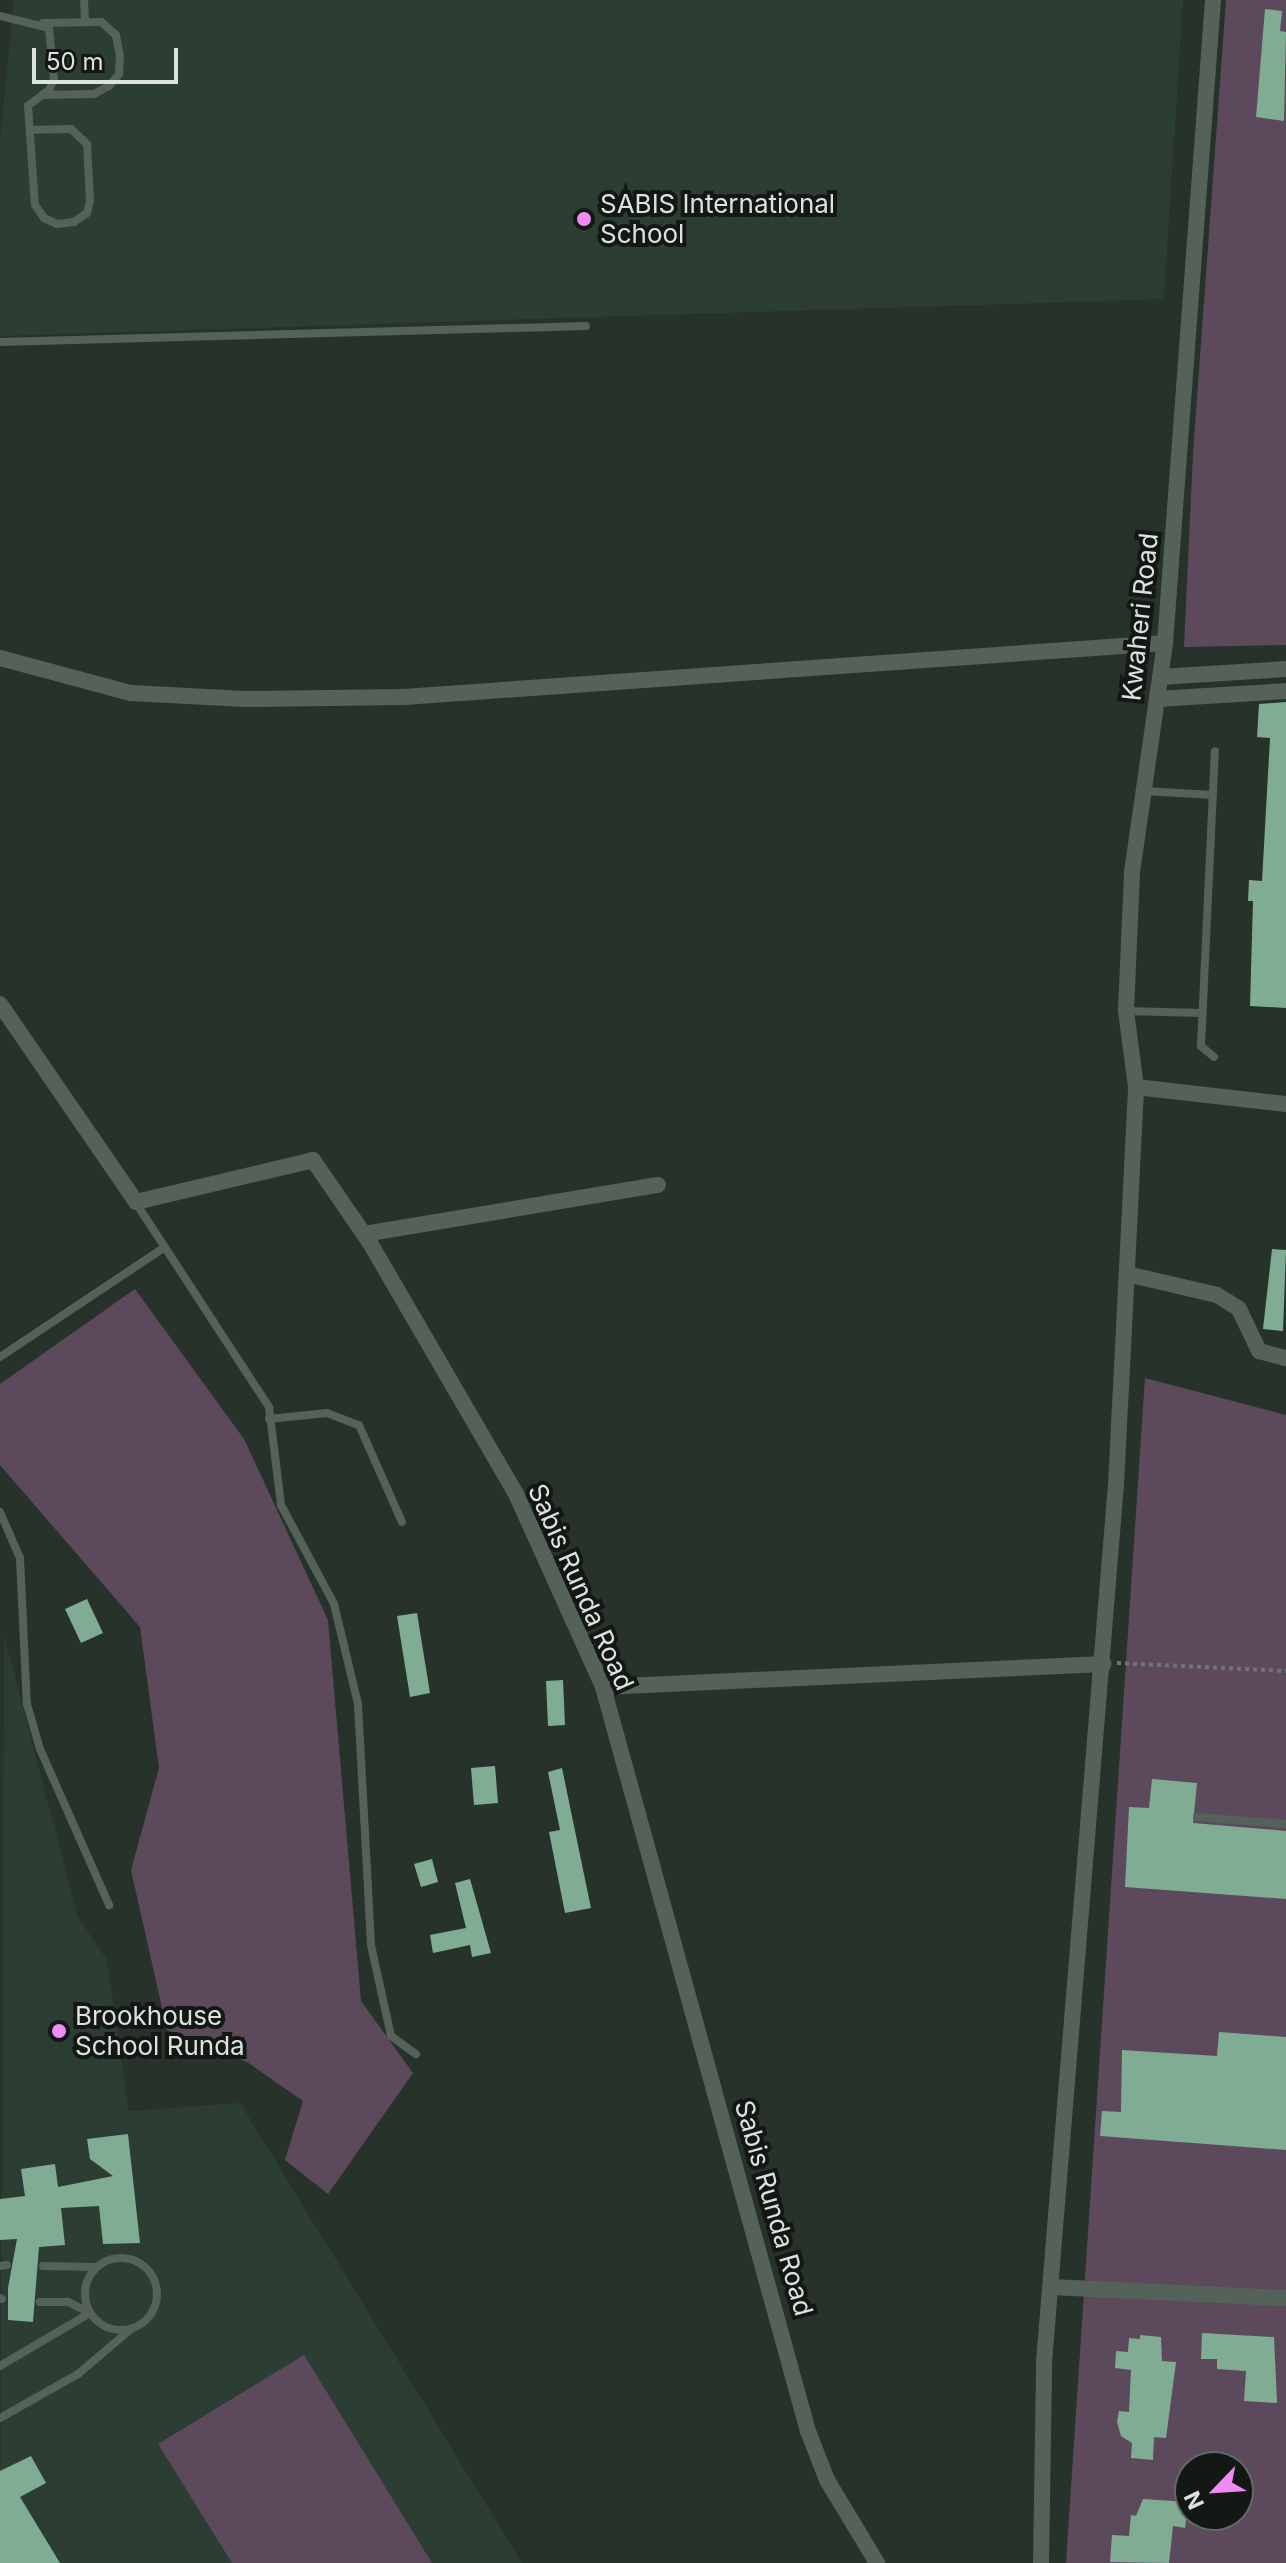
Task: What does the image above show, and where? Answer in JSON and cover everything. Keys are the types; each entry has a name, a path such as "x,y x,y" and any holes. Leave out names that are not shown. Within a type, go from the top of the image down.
{"street":[{"name":"Kwaheri Road","path":"1041,2563 1044,2362 1103,1664 1127,1274 1136,1087 1126,1011 1132,872 1165,643 1213,0"},
{"path":"0,658 131,693 261,699 404,697 1165,643"},
{"path":"1160,677 1286,669"},
{"path":"1157,699 1286,691"},
{"path":"0,1004 136,1202"},
{"path":"1136,1087 1286,1104"},
{"name":"Sabis Runda Road","path":"136,1202 313,1160 364,1234 516,1494 603,1687 808,2431 827,2480 877,2563"},
{"path":"364,1234 658,1185"},
{"path":"1127,1274 1217,1295 1239,1309 1259,1351 1286,1358"},
{"path":"603,1687 1103,1664"},
{"path":"1051,2287 1286,2298"}],"lane":[{"path":"84,0 85,21"},
{"path":"0,16 43,23 101,22 116,35 119,74 109,86 94,94 42,95"},
{"path":"32,130 71,129 83,134 90,201 87,213 74,222 57,224 44,218 35,205 28,106 42,95 54,79 54,44 43,23"},
{"path":"0,342 586,326"},
{"path":"1214,1057 1201,1046 1201,1013 1215,751"},
{"path":"1144,791 1213,795"},
{"path":"1126,1011 1201,1013"},
{"path":"136,1202 269,1407 281,1505 334,1604 358,1704 371,1945 391,2036 416,2054"},
{"path":"0,1357 165,1247"},
{"path":"269,1419 327,1413 359,1425 402,1522"},
{"path":"0,1512 20,1558 27,1704 40,1749 109,1905"},
{"path":"1197,1817 1286,1824"},
{"path":"0,2418 78,2374 150,2315 155,2281 129,2258 96,2267 43,2266"},
{"path":"90,2313 85,2289 96,2267"},
{"path":"40,2302 68,2302 90,2313 108,2328 132,2329"},
{"path":"0,2366 90,2313"}],"path":[{"path":"1103,1664 1286,1671"}],"shaded area":[{"name":"SABIS International School","path":"14,0 1183,0 1164,299 0,336 0,139"},
{"path":"1226,0 1286,0 1286,645 1184,647 1193,453"},
{"path":"135,1289 244,1439 328,1620 361,2001 413,2073 328,2194 285,2160 303,2101 247,2062 167,2030 131,1870 159,1768 140,1627 0,1465 0,1384"},
{"path":"1145,1378 1286,1415 1286,2563 1066,2563"},
{"name":"Brookhouse School Runda","path":"4,1635 78,1917 107,1960 129,2111 240,2103 522,2563 0,2563"},
{"path":"304,2355 432,2563 232,2563 158,2444"}],"building":[{"path":"1265,9 1282,11 1280,31 1286,32 1284,121 1256,117"},
{"path":"1286,702 1286,1008 1250,1006 1253,901 1248,901 1249,880 1262,881 1270,738 1257,737 1259,704"},
{"path":"1272,1249 1286,1250 1283,1331 1263,1329"},
{"path":"87,1599 103,1633 81,1643 65,1609"},
{"path":"417,1613 430,1693 410,1697 397,1616"},
{"path":"563,1680 565,1725 548,1726 546,1681"},
{"path":"495,1766 498,1803 474,1805 471,1768"},
{"path":"562,1768 591,1908 565,1913 549,1832 560,1830 548,1772"},
{"path":"1152,1779 1197,1783 1193,1823 1286,1831 1286,1899 1125,1887 1129,1807 1149,1808"},
{"path":"432,1859 438,1882 421,1887 414,1864"},
{"path":"470,1879 491,1953 472,1957 470,1945 433,1953 430,1935 466,1928 455,1883"},
{"path":"1219,2032 1286,2037 1286,2150 1100,2136 1102,2111 1121,2112 1122,2050 1217,2056"},
{"path":"128,2134 140,2243 103,2244 99,2206 61,2208 65,2245 39,2247 33,2322 8,2320 8,2288 17,2239 0,2240 0,2199 25,2196 21,2169 55,2164 58,2187 113,2176 90,2159 87,2139"},
{"path":"1202,2333 1274,2337 1277,2403 1244,2401 1246,2371 1217,2369 1217,2359 1201,2359"},
{"path":"1140,2335 1161,2337 1162,2361 1176,2362 1166,2438 1154,2437 1153,2460 1131,2458 1132,2443 1121,2436 1117,2422 1119,2411 1129,2412 1131,2370 1115,2368 1116,2351 1128,2352 1129,2338 1140,2339"},
{"path":"31,2456 46,2483 20,2497 60,2563 0,2563 0,2471"},
{"path":"1143,2499 1174,2501 1169,2563 1110,2562 1112,2535 1129,2536 1131,2515 1136,2516"}],"place":[{"name":"SABIS International School","path":"584,219"},
{"name":"Brookhouse School Runda","path":"59,2031"}]}
